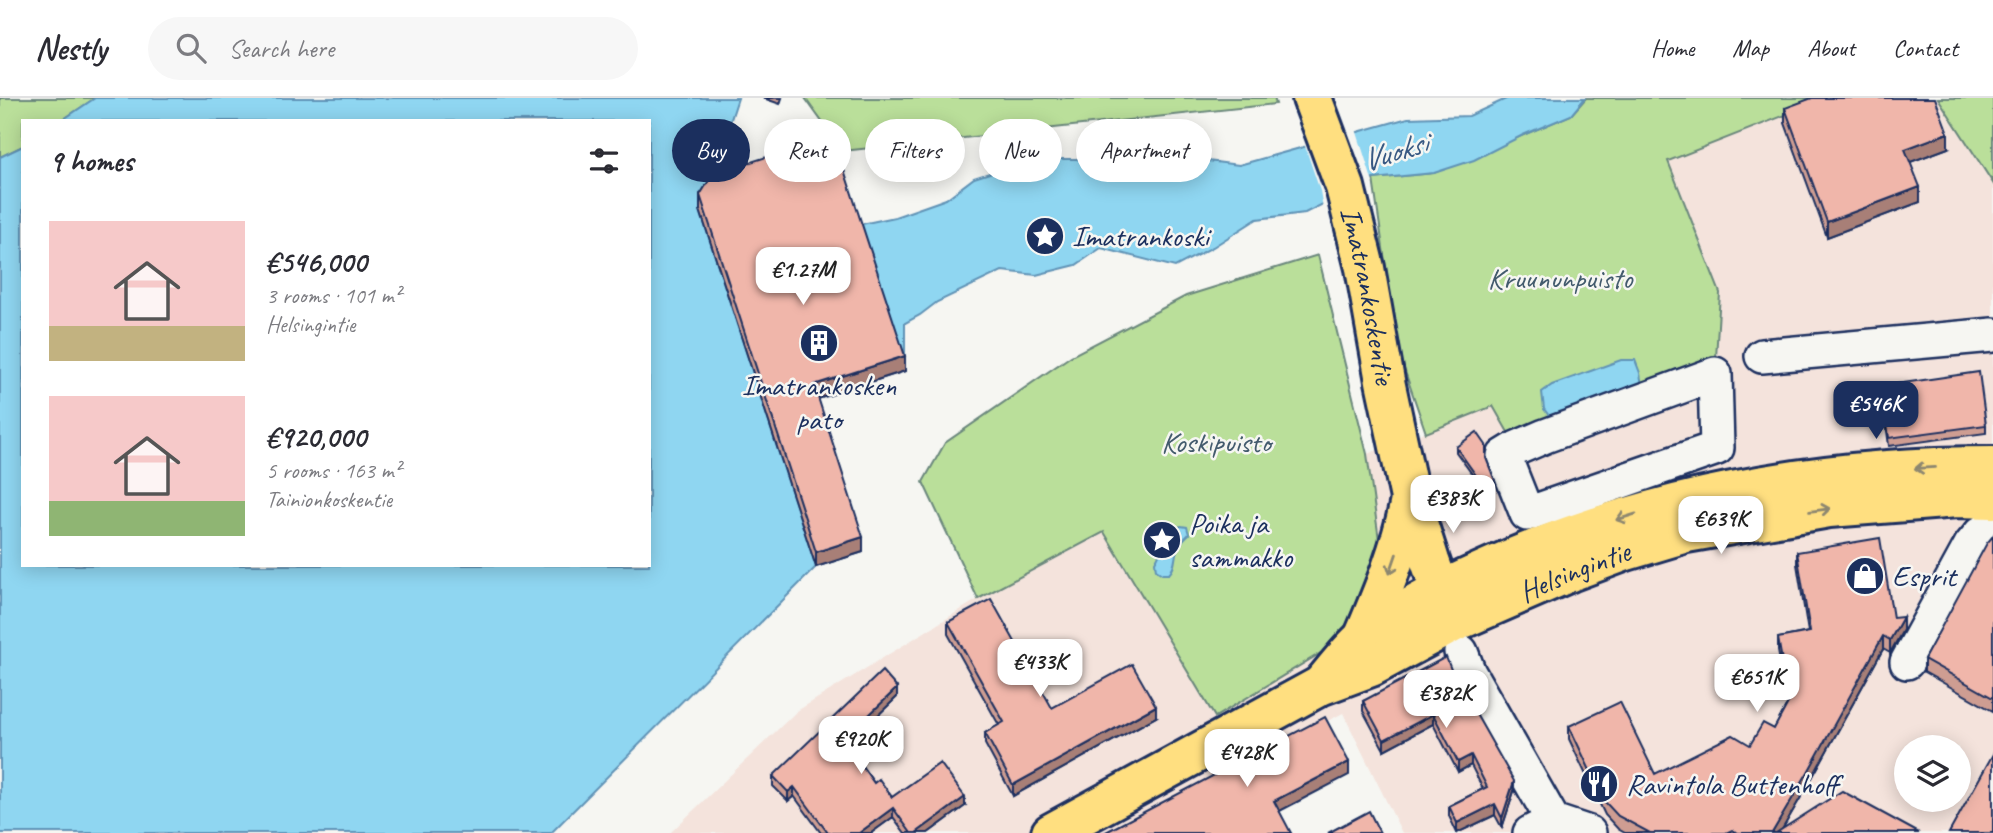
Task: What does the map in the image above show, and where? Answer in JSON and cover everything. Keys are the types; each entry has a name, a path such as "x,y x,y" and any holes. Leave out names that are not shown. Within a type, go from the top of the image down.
{"main road":[{"name":"Imatrankoskentie","path":"1312,98 1345,187 1365,268 1410,498 1451,622"},
{"name":"Helsingintie","path":"1451,622 1562,538 1676,502 1725,492 1881,470 1993,466"},
{"name":"Imatrankoskentie","path":"1364,636 1398,551 1410,498"},
{"name":"Helsingintie","path":"1451,622 1570,572 1686,533 1829,508 1957,498 1993,499"},
{"path":"1320,686 1364,636 1451,622"},
{"path":"1051,833 1320,686 1371,667 1451,622"}],"street":[{"path":"1762,356 1993,335"},
{"path":"1715,374 1717,448 1527,514 1504,456 1545,436 1715,374"},
{"path":"1907,662 1971,545 1981,533 1993,528"},
{"path":"1451,622 1469,673 1548,829 1589,833"}],"shaded area":[{"path":"1829,98 1938,98 1993,183 1993,833 1402,833 1343,713 1114,833 670,833 797,711 978,599 1104,532 1215,717 1342,640 1381,554 1367,454 1493,406 1517,448 1720,293 1668,161"}],"green space":[{"path":"0,98 95,98 64,119 21,119 21,147 0,157"},
{"path":"805,98 1274,98 1276,104 1138,119 1076,119 1076,126 1062,127 1062,119 979,119 979,136 965,138 965,119 865,119 865,149 851,150 851,119 820,119"},
{"name":"Kruununpuisto","path":"1586,98 1829,98 1668,161 1720,293 1715,374 1517,448 1493,406 1426,433 1398,351 1373,179 1434,173 1571,115"},
{"path":"1938,98 1993,98 1993,183"},
{"name":"Koskipuisto","path":"1318,255 1367,454 1381,554 1342,640 1215,717 1104,532 978,599 923,482 945,443 1071,356 1186,296"}],"water":[{"path":"95,98 738,98 731,119 672,119 672,182 726,182 700,210 816,567 551,833 0,833 0,157 21,147 21,567 651,567 651,119 64,119"},
{"name":"Imatrankoski","path":"1508,98 1585,98 1571,115 1474,160 1434,173 1373,179 1305,213 1257,219 1175,267 1101,248 1076,265 1036,275 1002,271 937,302 905,323 905,371 857,225 895,217 946,199 979,176 979,182 1062,182 1062,159 1076,159 1076,182 1212,182 1212,162 1239,165 1408,118 1469,116"},
{"path":"1621,360 1635,360 1642,386 1553,421 1544,409 1542,392 1552,385"},
{"path":"1181,526 1187,527 1189,534 1178,548 1174,566 1169,574 1162,574 1156,570 1155,562 1160,552 1160,536"}],"pier":[{"path":"1356,129 1373,183 1323,208 1304,143"}],"building":[{"path":"1812,98 1935,98 1948,133 1905,149 1920,187 1827,222 1785,108"},
{"name":"Imatrankosken pato","path":"764,158 764,182 848,182 905,356 814,385 863,537 816,552 700,195 708,182 750,182 750,162"},
{"path":"1979,372 1986,425 1889,438 1882,386"},
{"path":"1477,432 1486,445 1486,458 1495,481 1485,488 1456,447"},
{"path":"1993,536 1993,698 1924,659"},
{"path":"1880,538 1893,618 1903,617 1890,640 1883,636 1772,833 1738,833 1732,830 1726,833 1650,833 1618,816 1605,802 1569,726 1620,702 1655,774 1733,735 1750,745 1763,723 1774,729 1789,701 1778,638 1810,632 1797,552"},
{"path":"991,599 1052,708 1132,664 1156,706 1013,785 985,733 1004,722 948,622"},
{"path":"1446,657 1514,781 1502,818 1495,804 1457,823 1449,806 1487,787 1471,755 1458,762 1433,714 1384,740 1363,701"},
{"path":"882,671 897,688 843,740 874,783 879,779 892,797 940,763 965,797 916,833 911,833 893,808 859,833 828,833 794,787 788,792 773,776"},
{"path":"1325,717 1349,762 1274,801 1291,833 1104,833"},
{"path":"1993,754 1993,833 1949,833 1961,812 1971,812 1971,794"},
{"path":"1842,791 1919,833 1776,833"},
{"path":"1369,811 1380,833 1328,833"}],"place":[{"name":"Imatrankoski","path":"1045,236"},
{"name":"Imatrankosken pato","path":"819,343"},
{"name":"Poika ja sammakko","path":"1162,540"},
{"name":"Esprit","path":"1865,576"},
{"name":"Ravintola Buttenhoff","path":"1599,784"}],"water label":[{"name":"Vuoksi","path":"1394,151"}]}
